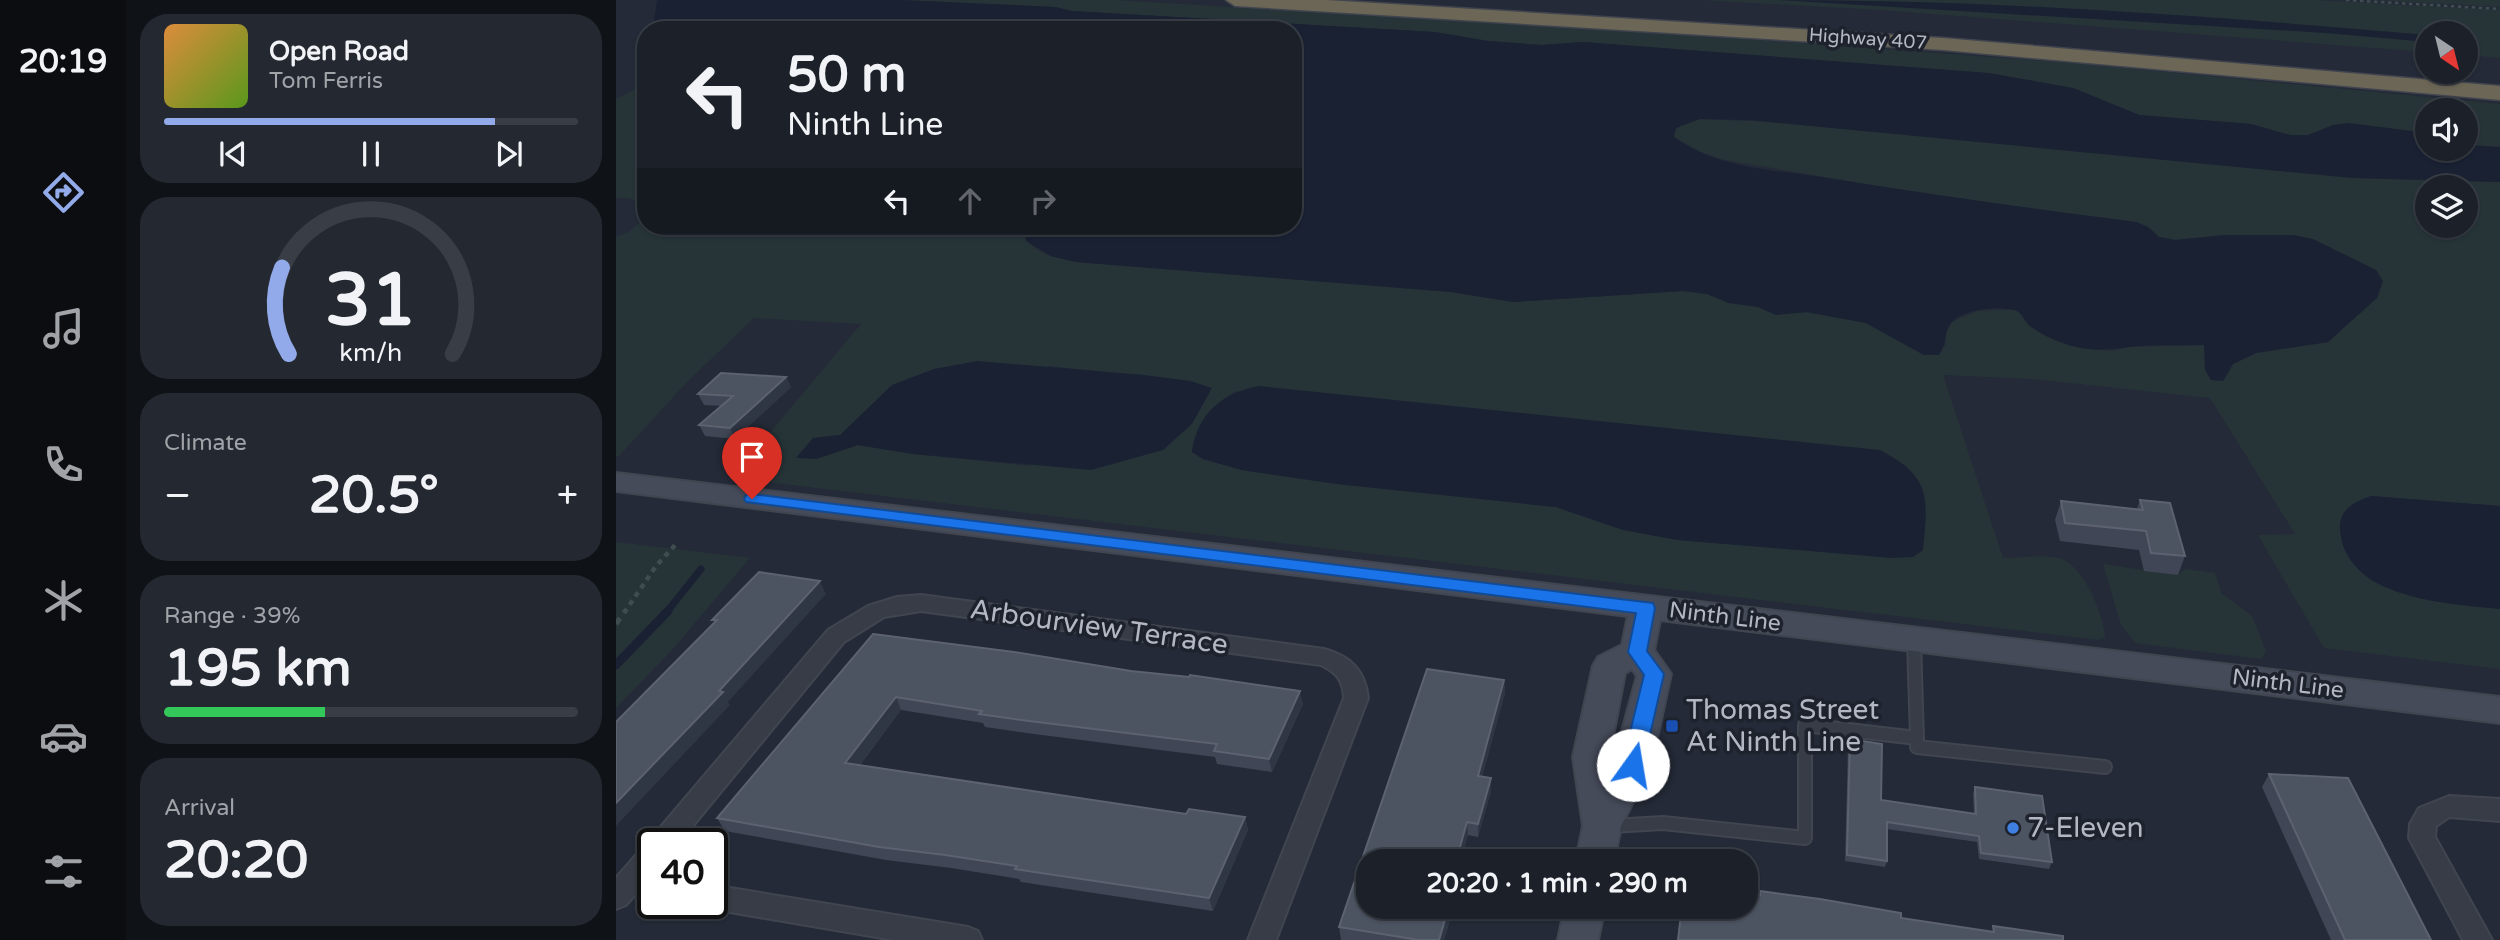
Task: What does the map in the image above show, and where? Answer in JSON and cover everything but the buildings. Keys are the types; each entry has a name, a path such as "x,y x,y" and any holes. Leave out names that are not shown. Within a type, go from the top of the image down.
{"highway":[{"name":"Highway 407","path":"1235,0 1942,44 2500,93"},
{"name":"Highway 407","path":"1774,14 1979,27"}],"main road":[{"name":"Ninth Line","path":"616,482 2500,710"},
{"path":"1599,843 1633,765 1654,674 1637,652 1646,608"},
{"path":"1578,940 1582,919"}],"street":[{"name":"Arbourview Terrace","path":"675,828 836,636 852,623 887,607 921,604 1324,657 1340,663 1350,673 1355,684 1356,698 1262,940"},
{"path":"2478,940 2422,838 2421,827 2425,818 2437,809 2461,805 2500,810"},
{"path":"728,900 968,940"}],"lane":[{"path":"1914,640 1917,747 2105,767"},
{"path":"1599,843 1663,823 1805,838 1805,725 1917,738"}],"path":[{"path":"2346,0 2500,9"},
{"path":"616,624 656,566 678,542"}],"shaded area":[{"path":"899,0 1116,0 1679,34 2072,63 2437,98 2415,98 2415,131 2348,123 2308,135 2290,135 2251,124 2139,115 2073,88 1988,73 1583,42 1542,45 1488,41 1435,32 1302,24 1302,21 1245,21 1072,11 1055,7"},
{"path":"1700,0 2315,0 2500,10 2500,58 2478,56 2478,21 2415,21 2415,51 1881,10"},
{"path":"2374,0 2500,0 2500,7"},
{"path":"637,88 637,201 616,198 616,99"},
{"path":"2478,102 2500,104 2500,147 2478,146"},
{"path":"1700,119 1770,122 2353,178 2415,180 2415,238 2478,238 2478,181 2500,182 2500,506 2371,496 2347,509 2355,562 2364,574 2378,584 2420,598 2500,609 2500,669 2324,648 2258,535 2295,534 2210,398 2033,379 1943,375 2003,558 2046,556 2068,562 2084,580 2101,616 2105,637 2099,640 732,478 861,324 754,318 687,382 619,456 616,456 616,237 629,232 637,224 637,235 1025,235 1035,248 1042,252 1076,262 1451,292 1513,302 1683,291 1707,294 1729,303 1758,307 1776,315 1806,312 1866,323 1924,355 1946,346 1945,335 1952,322 1977,311 2014,310 2021,313 2029,326 2080,348 2113,351 2129,347 2204,345 2226,377 2233,364 2256,353 2329,342 2350,321 2376,270 2313,240 2293,235 2225,235 2175,240 2159,237 2148,227 2136,222 1962,200 1725,160 1701,152 1674,137 1674,131 1683,123","holes":["1049,366 1190,381 1029,466 913,454 858,445 816,459 813,438 840,435","1236,391 1893,558 1678,540 1623,530 1556,507 1337,484 1242,470 1203,459 1192,452 1199,433 1213,410"]},
{"path":"616,542 750,558 672,650 616,708"},
{"path":"2103,564 2178,575 2185,569 2215,573 2221,593 2252,616 2266,651 2261,659 2135,643 2121,625"}],"water":[{"path":"657,0 899,0 1055,7 1072,11 1245,21 654,21"},
{"path":"1777,0 2021,6 2184,16 2415,34 2415,41 2326,33"},
{"path":"1302,24 1435,32 1488,41 1542,45 1583,42 1988,73 2073,88 2139,115 2251,124 2290,135 2308,135 2333,125 2348,123 2415,131 2415,161 2478,161 2478,146 2500,147 2500,182 2478,181 2478,175 2415,175 2415,180 2353,178 1749,120 1700,119 1676,128 1674,137 1691,148 1750,167 2136,222 2148,227 2159,237 2175,240 2225,235 2293,235 2313,239 2376,270 2383,281 2377,298 2328,342 2256,353 2233,364 2223,381 2211,380 2205,370 2204,345 2100,350 2082,348 2046,336 2028,324 2019,312 2007,309 1964,314 1949,326 1939,355 1924,355 1866,323 1806,312 1776,315 1758,307 1729,303 1707,294 1683,291 1513,302 1451,292 1076,262 1051,256 1026,241 1025,235 1302,235"},
{"path":"977,361 1144,375 1190,381 1212,388 1192,424 1163,450 1091,470 913,454 858,445 816,459 796,458 813,438 840,435 892,385 934,369"},
{"path":"1259,386 1880,450 1909,470 1923,491 1926,516 1923,550 1913,557 1893,558 1678,540 1623,530 1556,507 1337,484 1242,470 1203,459 1192,452 1200,426 1214,407 1234,394"},
{"path":"2371,496 2500,506 2500,609 2428,600 2402,593 2378,584 2359,570 2346,552 2340,521 2345,511"}],"waterway":[{"path":"666,613 701,569"},
{"path":"616,665 668,611"}],"place":[{"name":"Thomas Street At Ninth Line","path":"1672,726"},
{"name":"7-Eleven","path":"2013,828"}],"route":[{"path":"752,499 1646,608 1637,652 1654,674 1633,765"}]}
